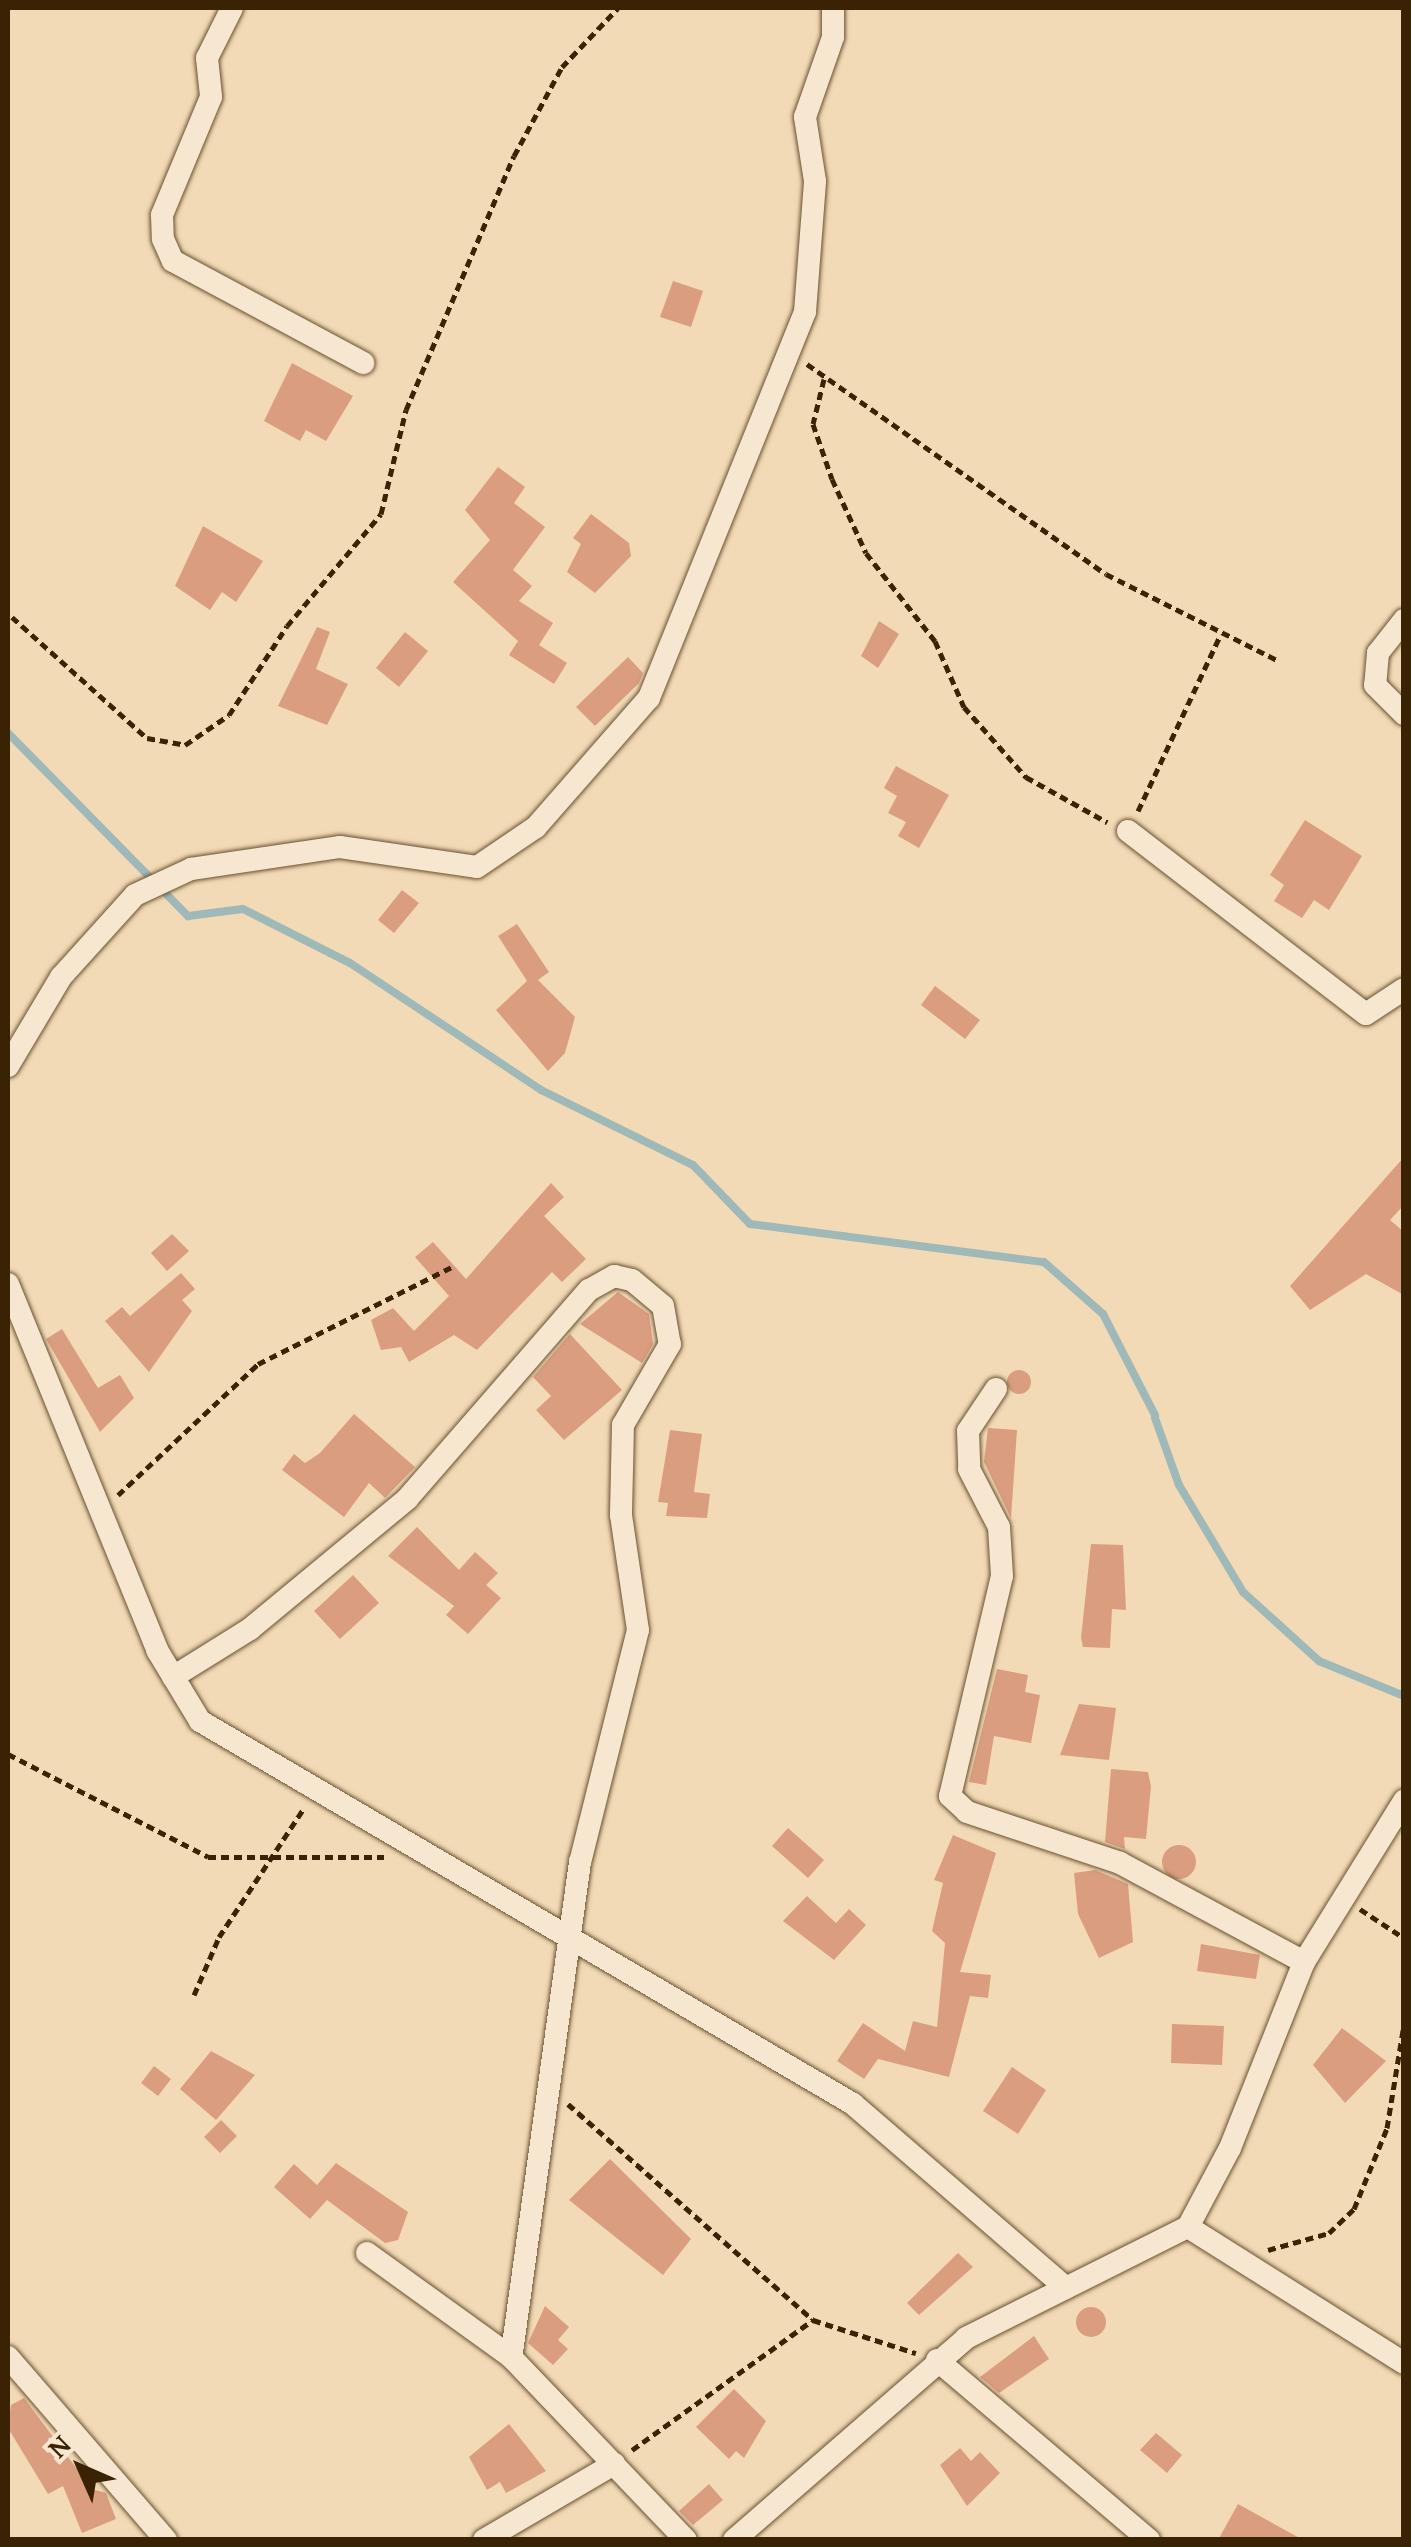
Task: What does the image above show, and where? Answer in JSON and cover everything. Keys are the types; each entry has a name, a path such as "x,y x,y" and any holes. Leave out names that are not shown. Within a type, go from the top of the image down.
{"street":[{"path":"232,8 208,58 211,97 162,215 163,238 173,261 363,362"},
{"path":"8,1066 96,932 135,896 191,870 340,847 393,849 457,871 536,828 665,676 743,452 794,352 814,274 815,181 804,116 833,37 834,8"},
{"path":"1404,620 1378,654 1375,685 1404,714"},
{"path":"1128,831 1366,1014 1404,988"},
{"path":"173,1678 250,1630 407,1498 588,1290 614,1276 645,1288 663,1306 670,1344 636,1389 623,1425 620,1515 638,1630 570,1941 511,2356"},
{"path":"8,1284 173,1678 223,1741 853,2104 1066,2288"},
{"path":"996,1389 968,1431 969,1469 999,1527 1002,1576 950,1796 967,1812 1120,1863 1304,1962"},
{"path":"734,2540 938,2360 1066,2288 1188,2227 1230,2148 1304,1962 1404,1800"},
{"path":"1188,2227 1245,2256 1404,2363"},
{"path":"368,2253 511,2356 686,2540"},
{"path":"8,2357 166,2540"},
{"path":"938,2360 1149,2540"},
{"path":"484,2540 614,2464"}],"path":[{"path":"12,617 147,738 185,745 229,716 286,626 381,514 406,410 514,156 562,68 618,8"},
{"path":"794,352 824,379 1106,574 1278,661"},
{"path":"824,379 813,424 832,479 866,553 935,641 964,707 1026,777 1128,831 1222,634"},
{"path":"102,1511 258,1364 454,1266"},
{"path":"8,1754 208,1856 390,1858"},
{"path":"194,1995 219,1937 275,1858 312,1792"},
{"path":"1341,1899 1404,1938"},
{"path":"1245,2256 1329,2232 1354,2208 1387,2128 1404,2024"},
{"path":"549,2089 813,2320 938,2360"},
{"path":"614,2464 813,2320"}],"building":[{"path":"673,281 703,291 691,327 660,317"},
{"path":"292,363 353,396 326,441 306,430 300,441 264,421"},
{"path":"498,467 525,487 514,503 545,527 513,570 532,586 519,601 553,623 539,645 567,663 554,684 509,655 518,641 453,582 490,540 465,510"},
{"path":"591,514 629,543 631,556 595,593 567,572 581,544 573,538"},
{"path":"203,526 263,561 236,602 222,592 210,610 175,586"},
{"path":"879,621 899,634 878,668 861,656"},
{"path":"317,627 330,632 316,669 348,684 327,725 278,706"},
{"path":"405,632 428,651 399,687 376,668"},
{"path":"628,657 643,673 639,683 595,726 576,707"},
{"path":"896,766 949,795 919,848 898,836 906,822 888,813 897,796 884,788"},
{"path":"1305,820 1362,856 1329,910 1314,900 1302,918 1274,901 1284,885 1270,875"},
{"path":"402,890 419,903 394,933 378,920"},
{"path":"517,924 549,972 538,980 575,1017 565,1053 548,1071 496,1010 527,981 498,936"},
{"path":"935,986 980,1020 965,1039 921,1005"},
{"path":"1404,1157 1404,1205 1390,1220 1404,1232 1404,1295 1366,1274 1310,1310 1290,1286"},
{"path":"551,1183 564,1197 544,1216 586,1259 562,1282 552,1272 477,1350 454,1335 409,1362 401,1347 381,1350 371,1320 393,1308 414,1331 449,1296 415,1257 433,1242 466,1279"},
{"path":"172,1234 189,1251 167,1271 151,1253"},
{"path":"181,1273 195,1289 182,1300 192,1311 149,1372 105,1321 122,1307 130,1316"},
{"path":"618,1292 649,1314 653,1344 642,1363 580,1324"},
{"path":"62,1329 98,1388 120,1375 134,1398 100,1432 46,1339"},
{"path":"570,1334 622,1390 564,1440 536,1410 551,1396 533,1377"},
{"path":"1019,1370 1031,1382 1019,1394 1007,1382"},
{"path":"354,1414 415,1467 385,1498 369,1483 344,1517 282,1470 294,1454 305,1463 320,1453"},
{"path":"988,1428 1017,1430 1011,1518 984,1462"},
{"path":"670,1430 702,1434 694,1492 710,1494 707,1518 666,1516 668,1503 658,1502"},
{"path":"417,1527 459,1570 475,1552 498,1573 486,1585 501,1598 468,1634 446,1615 454,1606 388,1556"},
{"path":"1091,1544 1123,1545 1126,1610 1112,1609 1110,1648 1083,1647 1081,1638"},
{"path":"353,1575 379,1603 340,1639 314,1611"},
{"path":"997,1669 1028,1675 1025,1692 1040,1695 1031,1743 994,1736 986,1785 969,1782"},
{"path":"1079,1704 1116,1708 1109,1760 1060,1755"},
{"path":"1111,1769 1148,1772 1151,1786 1146,1839 1124,1837 1125,1849 1105,1842"},
{"path":"788,1828 824,1860 808,1878 772,1846"},
{"path":"953,1835 996,1853 960,1972 991,1975 988,1998 970,1996 949,2077 878,2059 864,2079 837,2061 863,2023 905,2051 913,2021 937,2027 945,1943 932,1931 943,1883 934,1880"},
{"path":"1179,1845 1191,1850 1196,1862 1191,1874 1179,1879 1167,1874 1162,1862 1167,1850"},
{"path":"1095,1870 1128,1884 1133,1942 1099,1958 1078,1914 1074,1873"},
{"path":"807,1896 836,1923 849,1909 866,1925 834,1960 783,1921"},
{"path":"1201,1944 1260,1955 1256,1979 1197,1971"},
{"path":"1172,2024 1224,2026 1222,2065 1171,2063"},
{"path":"1342,2028 1386,2061 1345,2103 1313,2065"},
{"path":"211,2051 255,2075 216,2120 180,2089"},
{"path":"154,2066 171,2079 158,2096 141,2083"},
{"path":"1012,2067 1046,2090 1018,2134 983,2111"},
{"path":"221,2120 237,2136 220,2153 204,2137"},
{"path":"610,2159 691,2239 663,2275 569,2200"},
{"path":"336,2163 408,2212 398,2240 385,2243 327,2200 310,2219 274,2187 294,2164 317,2185"},
{"path":"958,2253 973,2267 919,2315 907,2303"},
{"path":"545,2306 569,2327 558,2340 568,2349 553,2365 528,2343"},
{"path":"1091,2307 1102,2311 1106,2322 1102,2333 1091,2337 1080,2333 1076,2322 1080,2311"},
{"path":"1034,2336 1049,2359 999,2393 980,2377"},
{"path":"734,2389 766,2421 744,2458 736,2451 729,2459 696,2427"},
{"path":"24,2398 92,2489 106,2493 116,2519 82,2533 63,2486 48,2494 8,2428 11,2405"},
{"path":"509,2424 546,2471 506,2493 500,2482 487,2490 469,2457"},
{"path":"1156,2433 1182,2455 1167,2473 1140,2450"},
{"path":"960,2448 971,2461 980,2452 1000,2473 967,2506 940,2465"},
{"path":"709,2484 723,2500 693,2525 679,2511"},
{"path":"1238,2504 1303,2540 1218,2540"}],"waterway":[{"path":"8,733 188,916 243,909 350,963 541,1090 693,1165 750,1224 1044,1262 1103,1314 1155,1415"},
{"path":"1155,1418 1179,1485 1243,1592 1319,1661 1404,1696"}]}
